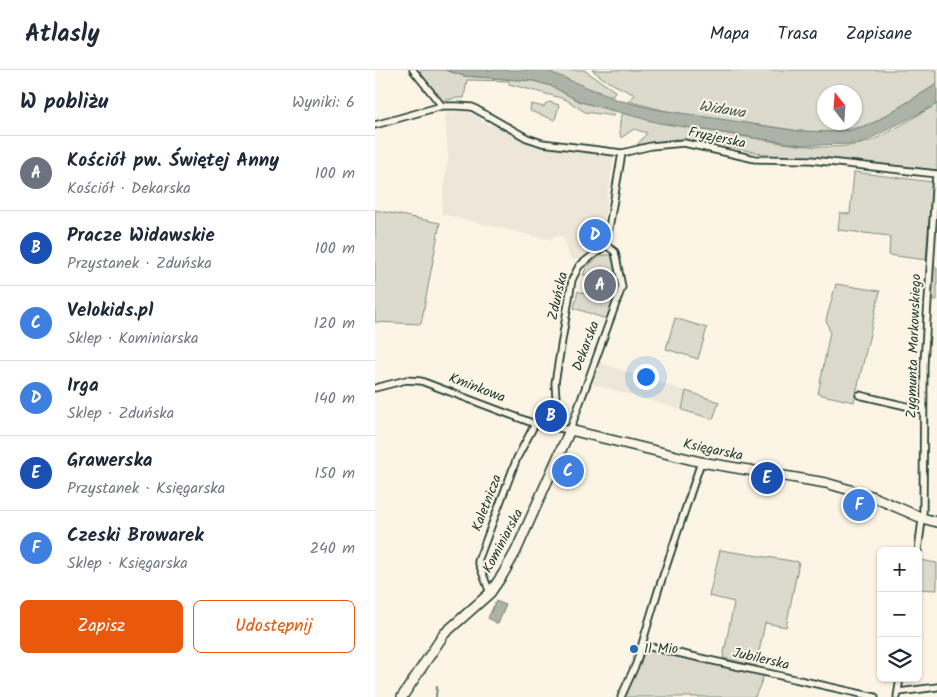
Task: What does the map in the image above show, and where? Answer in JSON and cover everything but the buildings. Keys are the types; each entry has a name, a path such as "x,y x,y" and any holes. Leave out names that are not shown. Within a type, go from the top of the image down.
{"street":[{"path":"413,70 442,106"},
{"name":"Fryzjerska","path":"375,125 442,106 472,107 527,138 542,143 622,153 651,146 684,143 755,158 811,160 937,174"},
{"path":"606,245 622,153"},
{"name":"Zygmunta Markowskiego","path":"918,547 922,518 923,410 929,268 937,174"},
{"name":"Dekarska","path":"570,430 621,292 621,275 615,252 606,245"},
{"name":"Zduńska","path":"558,428 555,383 572,280 579,266 606,245"},
{"name":"Kminkowa","path":"375,388 406,380 421,381 534,426 570,430"},
{"path":"859,395 923,410"},
{"name":"Kaletnicza","path":"490,593 478,561 517,458 534,426"},
{"name":"Księgarska","path":"570,430 701,462 826,483 871,496 922,518 937,522"},
{"name":"Kominiarska","path":"402,697 444,634 490,593 516,551 570,430"},
{"path":"621,697 636,664 701,462"},
{"name":"Jubilerska","path":"642,645 875,697"},
{"path":"898,694 937,688"}],"shaded area":[{"path":"420,70 445,70 464,76 533,81 551,86 581,102 615,111 614,116 585,112 565,99 509,84 509,81 467,80 464,98 443,101 422,76"},
{"path":"445,70 545,70 618,100 654,109 799,131 831,132 862,130 862,127 875,122 937,84 937,104 860,144 802,145 659,123 581,102 551,86 534,81 464,76"},
{"path":"545,70 584,70 615,91 613,96 577,85"},
{"path":"592,70 937,70 937,84 875,122 862,127 862,85 817,85 817,130 843,130 831,132 799,131 670,112 628,101 635,95 607,81"},
{"path":"550,102 559,105 555,120 530,111 531,104 544,107 545,104"},
{"path":"937,104 937,170 839,160 777,157 707,142 675,139 637,145 647,133 634,129 621,138 620,131 623,113 776,142 838,147 874,139"},
{"path":"459,110 478,115 482,121 489,125 493,123 533,146 614,155 600,245 579,259 571,260 563,236 553,237 551,240 441,214 448,156 445,114 454,113"},
{"path":"854,172 932,182 926,260 889,255 890,236 838,230 840,213 850,214"},
{"path":"375,210 440,223 421,324 375,322"},
{"path":"601,255 614,255 619,277 601,273 597,276 583,275 586,268"},
{"path":"932,267 937,268 937,300 930,299"},
{"path":"836,284 880,291 854,402 818,394 830,332 826,320"},
{"path":"578,291 590,296 615,299 606,319 574,308"},
{"path":"675,318 707,328 698,359 666,349"},
{"path":"597,362 686,391 682,410 590,383"},
{"path":"686,391 719,402 713,419 682,410"},
{"path":"720,550 799,562 786,627 765,623 756,666 723,658 734,602 709,596"},
{"path":"922,560 937,563 937,590 922,589"},
{"path":"496,601 506,605 498,624 488,618"},
{"path":"646,649 764,675 755,697 625,697"}],"waterway":[{"path":"436,697 437,686"}],"place":[{"name":"Irga","path":"595,235"},
{"name":"Kościół pw. Świętej Anny","path":"600,285"},
{"name":"Pracze Widawskie","path":"551,416"},
{"name":"Velokids.pl","path":"568,471"},
{"name":"Grawerska","path":"767,478"},
{"name":"Czeski Browarek","path":"859,505"},
{"name":"Il Mio","path":"634,649"}],"water label":[{"name":"Widawa","path":"722,110"}]}
